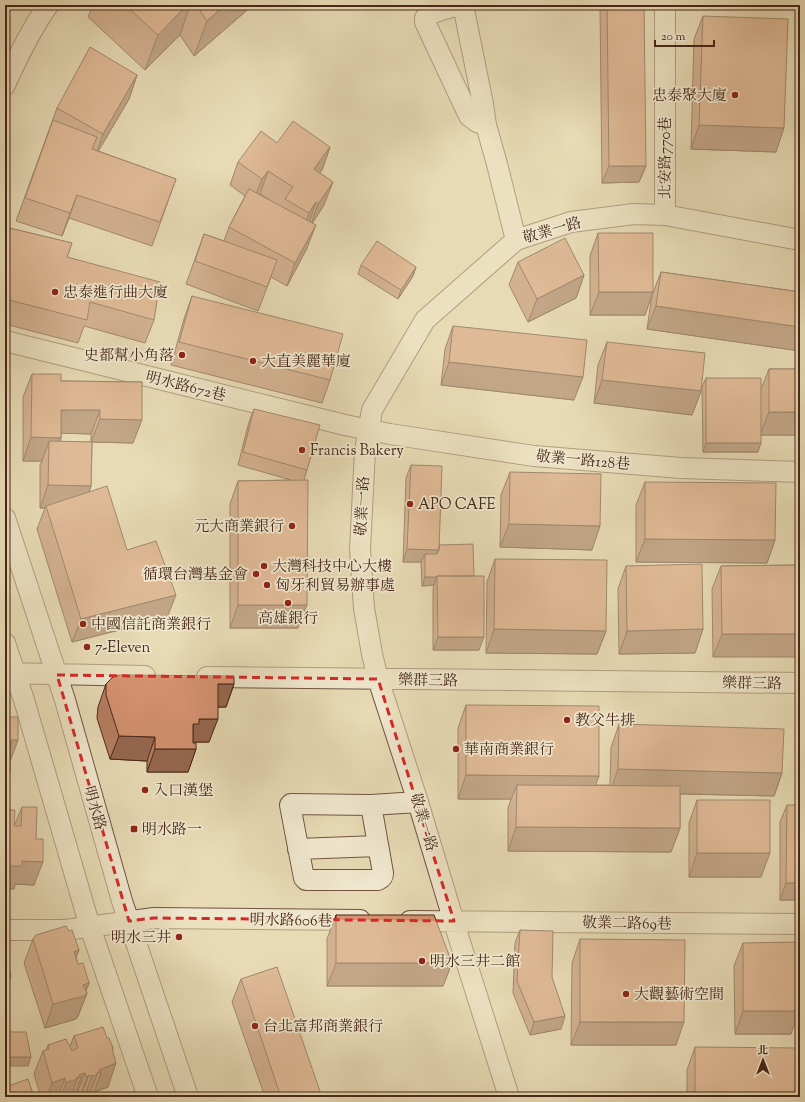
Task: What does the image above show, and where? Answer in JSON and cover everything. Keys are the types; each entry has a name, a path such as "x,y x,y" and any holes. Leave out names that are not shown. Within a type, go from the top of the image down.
{"street":[{"path":"5,86 12,69 48,5"},
{"name":"北安路770巷","path":"665,5 665,215"},
{"path":"486,125 477,122 469,116 425,22 425,18 428,16 453,6 483,104 486,125 516,240"},
{"name":"敬業一路","path":"509,1097 418,802 378,679 372,654 364,608 360,549 364,466 372,410 425,320 516,240 570,222 634,214 665,215 800,240"},
{"name":"明水路672巷","path":"5,341 368,430"},
{"name":"敬業一路128巷","path":"368,430 534,456 680,468 800,472"},
{"name":"明水路","path":"5,518 65,700 122,901 188,1097"},
{"path":"5,643 10,674 24,700 90,927 148,1097"},
{"path":"10,674 164,676"},
{"name":"樂群三路","path":"188,677 800,683"},
{"path":"371,805 383,877 378,880 306,880 304,878 298,849 291,804 371,805 418,802"},
{"path":"298,849 378,846"},
{"name":"明水路606巷","path":"5,930 66,930 154,918 454,921"},
{"name":"敬業二路69巷","path":"454,921 800,924"}],"highlighted area":[{"path":"57,675 378,679 454,921 154,918 129,921"}],"building":[{"path":"125,5 187,5 158,35"},
{"path":"196,5 225,5 207,21"},
{"path":"607,5 644,5 646,166 609,166"},
{"name":"忠泰聚大廈","path":"703,16 788,19 784,128 699,125"},
{"path":"90,47 137,75 103,134 57,108"},
{"path":"53,120 97,137 92,149 176,179 160,222 77,195 70,213 25,198"},
{"path":"293,121 330,147 314,169 333,182 318,204 316,202 309,213 285,199 293,187 268,171 262,179 238,162 261,131 277,143"},
{"path":"249,189 316,225 295,263 229,227"},
{"path":"5,227 72,243 67,257 160,282 154,320 90,302 87,320 5,299"},
{"path":"598,233 653,233 653,292 599,292"},
{"path":"204,234 277,260 267,287 195,261"},
{"path":"565,238 584,275 537,299 518,262"},
{"path":"377,241 416,267 401,290 361,265"},
{"path":"661,272 800,292 800,327 656,306"},
{"path":"192,296 343,334 330,380 179,342"},
{"path":"453,326 587,340 583,377 449,362"},
{"path":"607,342 705,353 701,391 602,380"},
{"path":"769,369 800,369 800,412 769,412"},
{"path":"32,374 61,374 61,381 142,382 142,420 100,419 100,410 61,410 61,438 31,437"},
{"path":"706,378 761,378 761,443 706,443"},
{"path":"254,409 320,425 307,470 243,452"},
{"path":"49,441 92,442 91,486 48,485"},
{"path":"411,465 442,466 439,550 407,549"},
{"path":"510,472 601,474 600,526 509,524"},
{"name":"大灣科技中心大樓","path":"308,480 307,605 238,605 238,481"},
{"path":"645,482 776,483 775,540 645,539"},
{"path":"107,486 127,550 156,541 176,595 81,619 46,506"},
{"path":"473,544 474,576 425,577 425,554 437,554 439,545"},
{"path":"495,559 607,560 606,631 494,629"},
{"path":"702,564 703,629 627,631 626,566"},
{"path":"800,565 800,634 722,634 721,566"},
{"path":"437,576 484,576 484,637 438,637"},
{"path":"120,675 234,676 234,684 218,684 218,719 199,719 199,724 193,724 193,743 196,743 196,749 155,749 155,737 119,736 106,695 106,684 113,677"},
{"path":"466,705 599,706 599,776 466,775"},
{"path":"5,717 18,717 18,740 11,740 10,773 5,773"},
{"path":"619,724 784,729 782,773 618,769"},
{"path":"517,785 680,786 680,828 516,827"},
{"path":"697,800 770,800 770,853 697,853"},
{"path":"787,805 800,805 800,883 786,883"},
{"path":"5,807 9,807 9,810 15,810 14,826 21,826 22,807 37,807 36,839 43,839 43,862 22,861 22,866 5,866"},
{"path":"336,915 434,915 452,963 336,963"},
{"path":"66,926 69,931 72,930 79,950 74,952 78,964 83,963 89,983 83,985 87,993 84,996 53,1004 33,939 36,935"},
{"path":"520,930 553,931 552,977 565,1016 534,1022 517,981"},
{"path":"580,939 685,940 684,1022 580,1022"},
{"path":"799,942 799,1011 743,1011 743,943"},
{"path":"5,952 11,976 5,977"},
{"path":"277,967 322,1097 281,1097 241,979"},
{"path":"5,996 7,996 6,1042 5,1042"},
{"path":"103,1027 113,1048 116,1063 99,1070 101,1073 98,1072 96,1075 89,1075 87,1077 85,1073 79,1075 81,1078 78,1077 73,1081 66,1083 65,1078 52,1083 43,1051 49,1049 48,1045 66,1039 72,1051 78,1048 74,1036"},
{"path":"6,1032 26,1032 31,1057 5,1057"},
{"path":"695,1047 800,1048 800,1097 695,1097"},
{"path":"28,1079 34,1097 5,1097 5,1087"}],"place":[{"name":"忠泰聚大廈","path":"735,95"},
{"name":"忠泰進行曲大廈","path":"55,292"},
{"name":"史都幫小角落","path":"182,355"},
{"name":"大直美麗華廈","path":"253,361"},
{"name":"Francis Bakery","path":"302,450"},
{"name":"APO CAFE","path":"410,504"},
{"name":"元大商業銀行","path":"292,526"},
{"name":"大灣科技中心大樓","path":"264,566"},
{"name":"循環台灣基金會","path":"256,574"},
{"name":"匈牙利貿易辦事處","path":"267,585"},
{"name":"高雄銀行","path":"288,603"},
{"name":"中國信託商業銀行","path":"83,624"},
{"name":"7-Eleven","path":"87,647"},
{"name":"教父牛排","path":"567,720"},
{"name":"華南商業銀行","path":"456,749"},
{"name":"入口漢堡","path":"145,790"},
{"name":"明水路一","path":"134,829"},
{"name":"明水三井","path":"179,937"},
{"name":"明水三井二館","path":"422,961"},
{"name":"大觀藝術空間","path":"626,994"},
{"name":"台北富邦商業銀行","path":"255,1026"}]}
